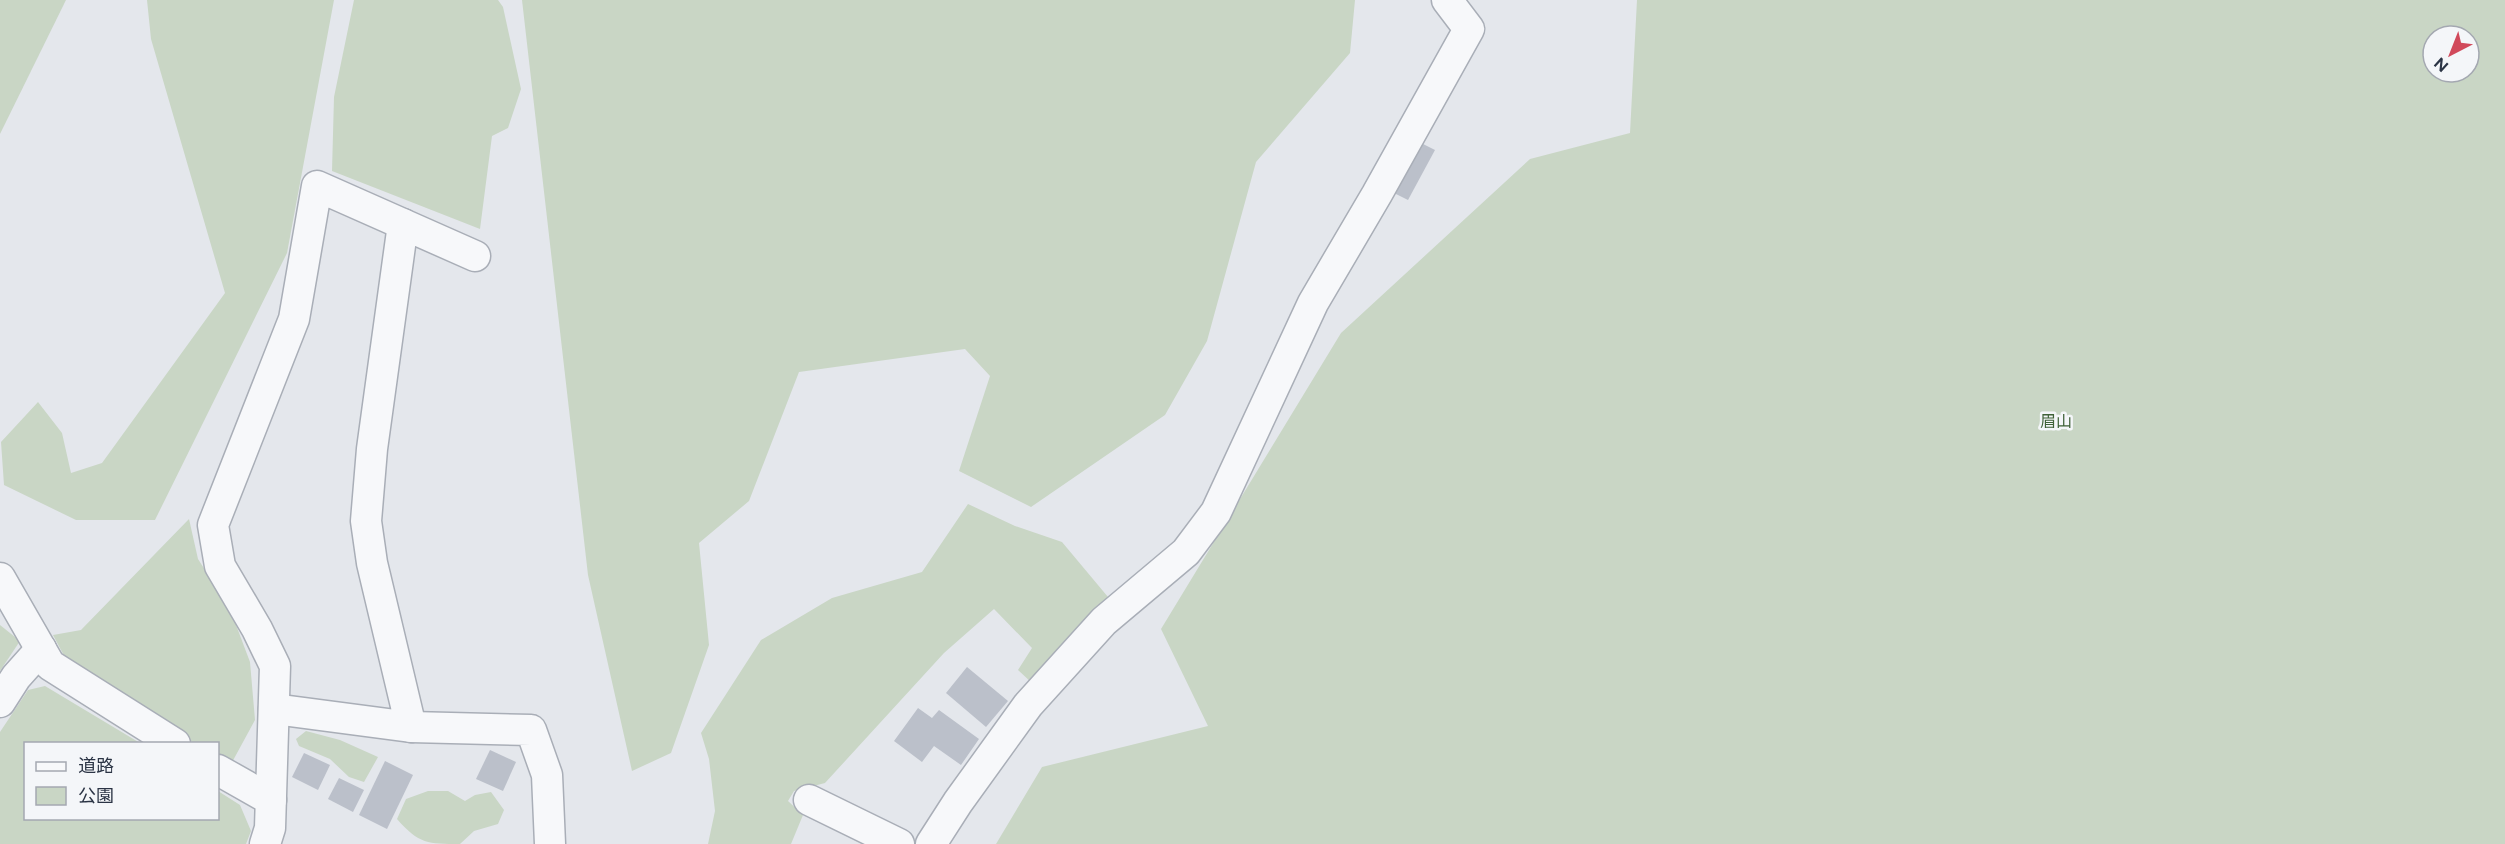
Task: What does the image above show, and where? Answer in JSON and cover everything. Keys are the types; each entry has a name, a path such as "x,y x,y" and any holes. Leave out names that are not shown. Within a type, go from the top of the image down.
{"street":[{"path":"931,844 958,802 1028,705 1104,621 1186,552 1216,512 1313,303 1469,29 1447,0"},
{"path":"265,844 270,828 275,666 258,629 220,566 213,525 294,319 316,186 475,256"},
{"path":"403,224 372,449 366,521 372,562 411,727"},
{"path":"0,578 50,665 172,742"},
{"path":"0,702 16,677 41,649"},
{"path":"274,709 411,727 531,730 547,775 550,844"},
{"path":"219,771 271,800"},
{"path":"809,800 899,844"}],"green space":[{"path":"0,0 66,0 0,134"},
{"path":"147,0 334,0 287,253 155,520 76,520 4,485 1,442 38,402 62,433 71,473 102,463 225,293 151,39"},
{"path":"354,0 498,0 503,7 521,89 508,128 492,136 480,229 332,171 334,97"},
{"path":"522,0 1355,0 1350,53 1256,162 1207,341 1165,415 1031,507 959,471 990,376 965,349 799,372 749,501 699,543 709,645 671,753 632,771 588,575"},
{"name":"眉山","path":"1637,0 2505,0 2505,844 996,844 1042,767 1208,726 1161,629 1341,333 1530,159 1630,133"},
{"path":"968,504 1015,526 1062,542 1108,597 1032,683 1018,670 1032,648 994,609 944,653 825,783 794,791 788,801 803,815 791,844 708,844 715,811 709,759 701,733 761,640 832,598 922,572"},
{"path":"189,519 198,559 230,609 250,662 255,720 230,766 219,759 219,742 192,742 68,663 53,635 81,630"},
{"path":"0,625 20,641 0,671"},
{"path":"45,686 138,742 24,742 24,820 219,820 219,792 240,805 251,831 246,844 0,844 0,732 28,690"},
{"path":"306,731 340,740 378,757 364,782 349,777 330,759 299,746 296,739"},
{"path":"428,791 448,791 465,801 475,795 491,792 504,810 498,824 474,831 460,844 432,843 418,838 397,819 406,799"}],"building":[{"path":"1417,141 1435,150 1408,200 1390,191"},
{"path":"967,667 1008,701 986,727 946,693"},
{"path":"918,708 932,718 939,710 979,739 961,765 934,746 922,762 894,741"},
{"path":"490,750 516,762 503,791 476,779"},
{"path":"304,753 330,765 318,790 292,777"},
{"path":"385,761 413,775 387,829 359,815"},
{"path":"339,778 364,790 353,812 328,799"}]}
